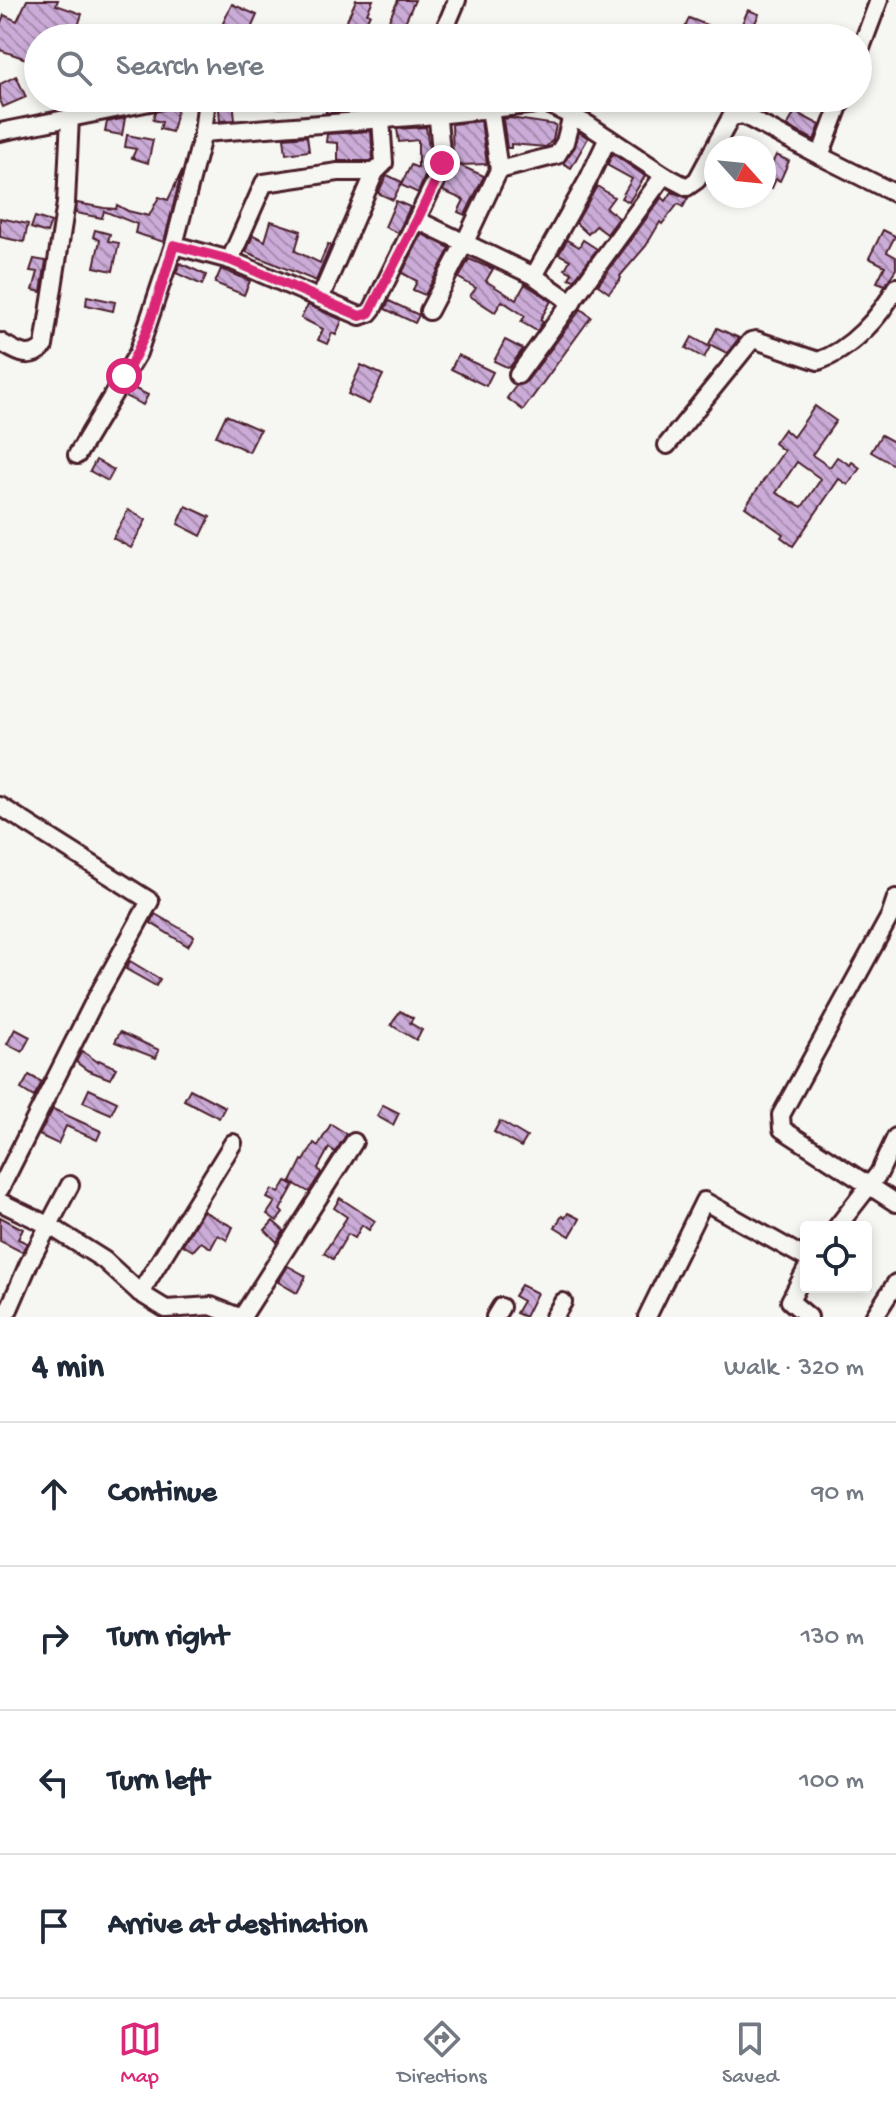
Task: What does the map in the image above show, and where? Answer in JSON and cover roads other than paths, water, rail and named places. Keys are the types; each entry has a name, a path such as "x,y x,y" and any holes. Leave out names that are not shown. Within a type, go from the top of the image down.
{"street":[{"path":"447,24 457,0"},
{"path":"870,24 879,0"},
{"path":"0,132 96,112"},
{"path":"77,455 138,353 174,245 203,133 205,112"},
{"path":"203,133 381,119 411,112"},
{"path":"174,245 230,260 360,316 369,313 440,172 438,112"},
{"path":"429,311 499,170 490,112"},
{"path":"566,112 687,187 731,117 743,115 896,194"},
{"path":"820,156 837,112"},
{"path":"499,170 557,155 565,142 572,115"},
{"path":"0,342 23,355 31,355 44,346 66,203 70,117"},
{"path":"320,299 375,172 384,163 381,119"},
{"path":"534,276 608,138"},
{"path":"230,260 264,183 338,172 375,172"},
{"path":"518,375 664,175"},
{"path":"417,220 534,276 572,303"},
{"path":"667,445 751,341 818,361 828,358 867,326 889,301 896,287"},
{"path":"0,806 150,901 93,1004 0,1189"},
{"path":"896,898 890,916 781,1115 782,1129 896,1203"},
{"path":"842,1221 879,1173 896,1137"},
{"path":"0,1202 50,1226 104,1260 164,1313 208,1312 240,1317 354,1142"},
{"path":"140,1293 233,1143"},
{"path":"3,1317 70,1185"},
{"path":"647,1317 704,1201 800,1255"},
{"path":"800,1282 790,1301 809,1317"},
{"path":"874,1317 896,1283"},
{"path":"554,1317 563,1302"}]}
